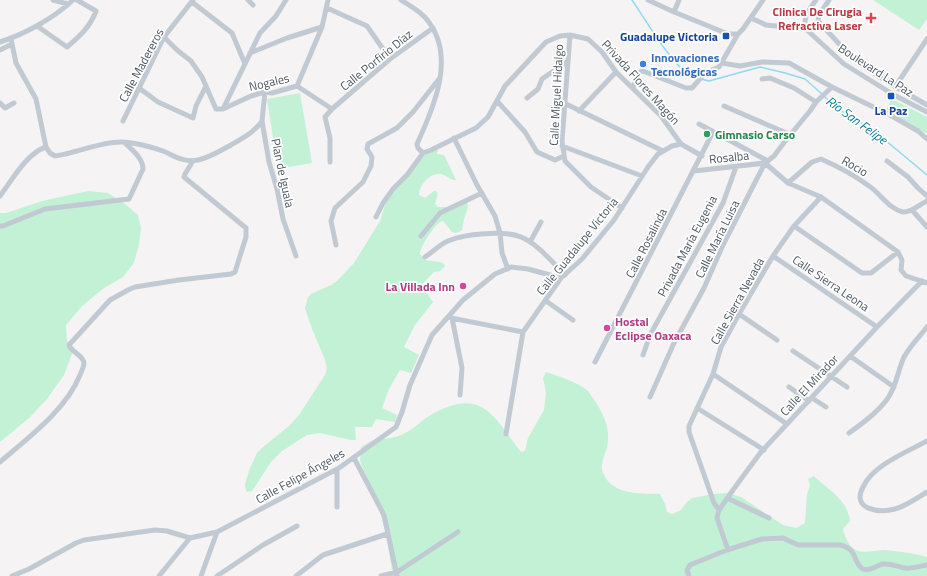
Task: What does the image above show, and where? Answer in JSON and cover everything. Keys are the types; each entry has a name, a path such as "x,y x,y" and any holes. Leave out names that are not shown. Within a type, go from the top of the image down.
{"street":[{"path":"54,0 68,4"},
{"path":"0,50 11,41 37,26 73,0"},
{"path":"37,26 67,47 81,36 93,21 96,11 77,0"},
{"path":"248,0 253,5"},
{"path":"164,37 176,50 191,61 206,86 216,109 223,109 260,33 276,16 286,0"},
{"path":"328,0 322,27 297,86 332,109 325,116 330,138 330,162"},
{"path":"376,217 383,203 407,175 422,153 417,144 433,104 441,77 442,60 440,45 433,28 427,19 401,0"},
{"path":"648,0 728,34 738,34"},
{"path":"674,12 679,0"},
{"path":"633,88 638,74 640,71 643,71 686,88 691,88 706,72 718,69 738,34 763,0"},
{"path":"751,18 766,24 806,28 805,18 816,0"},
{"name":"Boulevard La Paz","path":"829,0 818,17 819,23 853,59 895,87 927,105"},
{"path":"192,1 232,33 245,64"},
{"name":"Calle Madereros","path":"123,121 164,37 192,1"},
{"path":"327,8 367,26 390,59"},
{"path":"250,53 287,38 322,27"},
{"name":"Calle Porfirio Díaz","path":"332,109 390,59 433,28"},
{"name":"Boulevard La Paz","path":"806,28 844,64 894,95 927,112"},
{"name":"Calle Miguel Hidalgo","path":"570,35 564,104 562,146 564,161 591,187 622,208"},
{"name":"Privada Flores Magón","path":"422,153 476,128 488,117 505,86 546,42 560,36 570,35 588,39 602,52 616,72 661,116 681,144 702,156"},
{"path":"895,87 927,39"},
{"path":"0,42 11,41"},
{"path":"11,41 16,63 36,99 46,147 50,153 55,156 113,142 124,142 163,151 179,159 193,161 211,156 222,150 253,130 262,121"},
{"path":"527,98 538,89 542,79 568,61"},
{"path":"722,63 740,66 759,62 787,62 918,131 927,139"},
{"path":"579,111 616,72"},
{"path":"336,244 331,221 335,208 362,182 371,166 372,157 368,149 368,144 397,128 413,112 441,77"},
{"path":"762,79 770,78 794,88 817,101"},
{"path":"139,88 158,102 193,118 196,106 206,86"},
{"name":"Nogales","path":"223,109 251,96 265,92 272,93 297,86"},
{"name":"Calle María Luisa","path":"650,397 674,343 704,288 723,245 767,162 774,156 817,101 832,87"},
{"name":"Plan de Iguala","path":"265,92 262,121 269,162 277,189 280,210 296,256"},
{"name":"Calle Miguel Hidalgo","path":"497,101 525,132 537,152 555,160 564,156"},
{"path":"0,103 5,108 14,103"},
{"path":"564,104 663,151"},
{"path":"724,106 791,135"},
{"path":"699,124 767,162 788,183 821,197 898,252 902,260 901,270 906,276 924,282"},
{"name":"Calle Rosalinda","path":"595,362 713,132"},
{"path":"454,138 495,216 500,233 502,253 508,268 528,269 563,276"},
{"path":"0,226 45,209 129,199 143,169 143,164 139,157 124,142"},
{"name":"Calle Guadalupe Victoria","path":"523,332 563,276 582,259 614,220 658,154 672,146 681,144"},
{"path":"562,146 642,176"},
{"path":"0,196 28,158 38,150 46,147"},
{"name":"Rocio","path":"788,183 812,162 821,159 870,186 896,210 904,212 912,210"},
{"path":"0,462 38,430 72,392 84,364 82,359 71,349 69,344 112,298 135,287 231,274 235,272 246,237 246,228 184,177 193,161"},
{"path":"887,161 904,174 927,196"},
{"name":"Rosalba","path":"694,171 767,162"},
{"name":"Privada María Eugenia","path":"642,355 650,335 723,203 736,167"},
{"path":"421,236 440,214 482,193"},
{"name":"Calle Sierra Nevada","path":"719,510 714,503 689,432 689,426 712,374 721,347 739,314 773,256 794,226 821,197"},
{"path":"927,200 912,210 927,227"},
{"path":"530,242 541,222"},
{"path":"794,226 862,273 871,273 898,252"},
{"path":"426,257 446,241 461,236 500,233 520,236 530,242 540,249 563,276"},
{"name":"Calle Sierra Leona","path":"773,256 876,327"},
{"name":"Calle Felipe Ángeles","path":"12,576 29,569 84,540 155,530 167,531 190,538 217,532 337,469 396,427 410,385 432,335 451,318 463,300 495,274 508,268"},
{"name":"Calle El Mirador","path":"719,510 764,450 787,424 876,327 924,282"},
{"path":"546,301 573,320"},
{"path":"739,314 777,340"},
{"path":"460,395 462,368 451,318 523,332 506,434"},
{"path":"849,433 871,417 888,399 904,359 927,327"},
{"path":"793,351 847,387"},
{"path":"850,356 894,387"},
{"path":"712,374 787,424"},
{"path":"789,387 826,407"},
{"path":"697,408 764,450"},
{"path":"927,441 888,462 870,476 862,487 860,496 861,503 865,507 872,510 883,510 895,509 909,503 927,492"},
{"path":"354,458 384,515 397,574"},
{"path":"337,469 337,508"},
{"path":"727,498 769,518"},
{"path":"719,510 717,521 728,550"},
{"path":"217,576 263,545 297,526"},
{"path":"201,576 217,532"},
{"path":"381,576 397,574 458,532"},
{"path":"296,576 323,555 387,534"},
{"path":"159,576 190,538"},
{"path":"689,576 687,570 690,565 728,550 762,539 778,538 798,545 847,546 853,552 859,566 864,570 884,564 909,568 927,565"}],"green space":[{"path":"873,0 927,0 927,19 919,30"},
{"path":"300,93 312,163 278,169 267,99"},
{"path":"892,99 927,117 927,134 885,111"},
{"path":"438,149 437,154 444,155 456,180 441,174 433,175 423,183 419,195 425,198 436,191 438,193 435,204 438,207 449,207 467,202 468,207 462,230 455,233 452,232 442,221 432,231 421,250 420,254 425,260 440,262 445,266 440,271 434,272 421,285 433,302 415,325 404,347 419,355 411,373 400,370 389,389 382,408 397,415 395,422 376,419 372,427 355,427 356,440 320,433 307,435 282,451 271,462 252,491 247,492 245,484 257,453 289,426 299,415 325,375 327,368 324,357 305,308 308,297 337,281 354,263 380,221 389,192 428,152"},
{"path":"88,191 108,193 138,215 141,228 134,263 123,277 104,288 82,306 66,325 67,340 72,354 64,375 47,399 29,418 0,442 0,213 6,213 42,201"},
{"path":"546,372 568,380 583,388 589,392 598,406 606,422 608,434 602,470 613,486 628,492 660,494 667,512 672,514 681,510 692,498 728,493 741,497 783,525 796,528 805,523 807,494 810,486 808,479 814,476 841,501 845,507 850,521 843,529 847,541 853,548 862,552 889,550 927,557 927,576 393,576 386,534 379,508 360,461 361,447 371,441 401,435 434,413 451,406 465,403 476,405 486,410 495,418 521,452 525,451 528,438 544,410 546,393 543,378"}],"waterway":[{"name":"Río San Felipe","path":"632,0 671,57 689,75 697,79"},
{"name":"Río San Felipe","path":"701,79 709,81 760,67 805,79 822,94"},
{"name":"Río San Felipe","path":"825,97 841,111 873,130 927,175"}],"place":[{"name":"Clinica De Cirugia Refractiva Laser","path":"871,18"},
{"name":"Guadalupe Victoria","path":"726,36"},
{"name":"Innovaciones Tecnológicas","path":"643,64"},
{"name":"La Paz","path":"891,96"},
{"name":"Gimnasio Carso","path":"707,134"},
{"name":"La Villada Inn","path":"463,286"},
{"name":"Hostal Eclipse Oaxaca","path":"607,328"}]}
